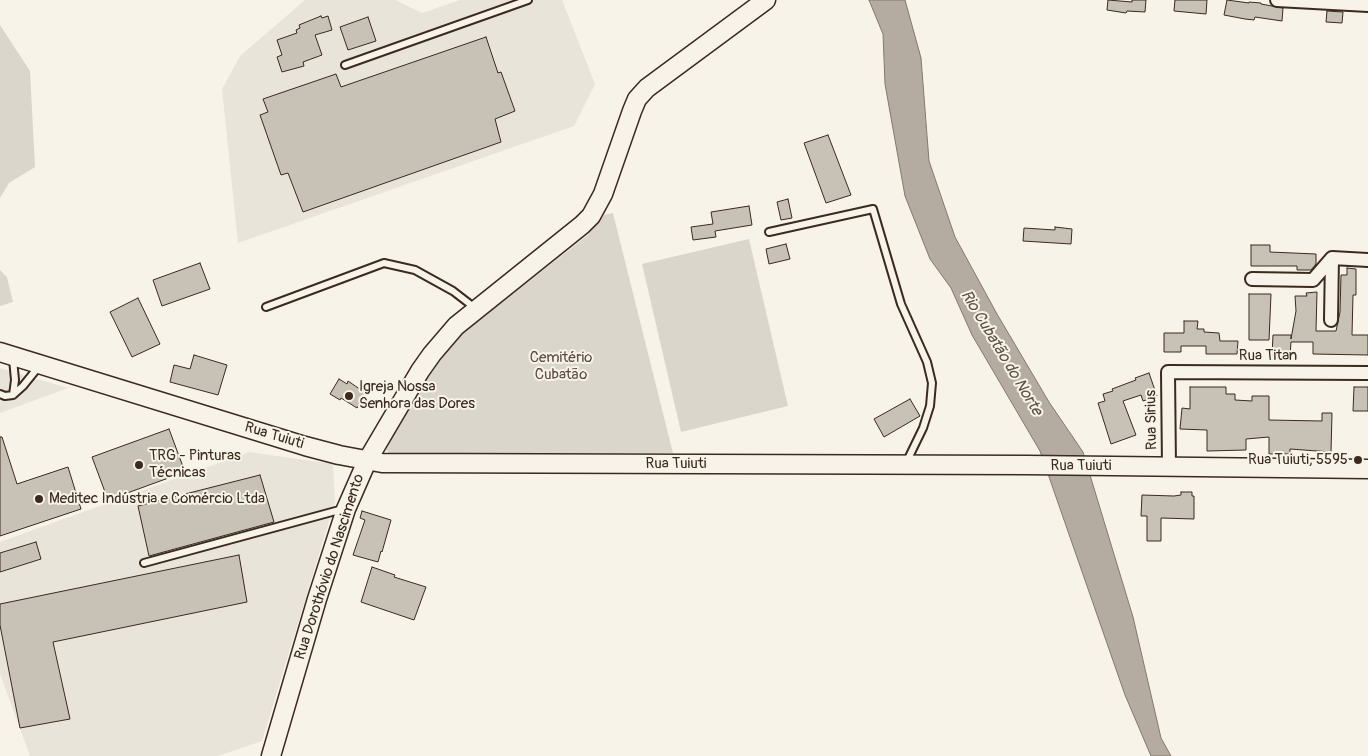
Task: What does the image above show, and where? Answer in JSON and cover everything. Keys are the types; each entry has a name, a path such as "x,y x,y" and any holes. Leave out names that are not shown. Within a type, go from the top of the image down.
{"main road":[{"name":"Rua Dorothóvio do Nascimento","path":"271,756 346,508 367,461 432,354 456,326 591,216 603,194 637,99 647,88 760,2"},
{"name":"Rua Tuiuti","path":"6,354 305,446 367,461 400,464 906,464 1368,469"}],"street":[{"path":"1277,0 1368,6"},
{"path":"1332,258 1368,260"},
{"path":"1252,279 1312,280 1332,258"},
{"path":"1331,320 1332,258"},
{"name":"Rua Titan","path":"1168,372 1368,373"},
{"name":"Rua Sirius","path":"1168,372 1168,467"}],"lane":[{"path":"345,65 528,0"},
{"path":"769,232 872,209 901,304 927,362 932,383 930,406 923,428 906,464"},
{"path":"266,307 384,263 415,270 453,291 476,309"},
{"path":"6,354 15,380 13,395"},
{"path":"0,394 5,396 13,395 41,364"},
{"path":"144,562 346,508"}],"shaded area":[{"path":"305,0 395,0 422,13 460,0 562,0 595,84 574,126 238,243 222,89 240,56"},
{"path":"0,368 68,388 0,413"},
{"path":"249,452 333,464 335,502 262,741 218,756 30,756 0,674 0,542"}],"green space":[{"path":"0,25 30,71 35,167 9,183 0,198"},
{"name":"Cemitério Cubatão","path":"613,213 673,453 390,454 384,448 424,375 457,338 588,235 604,215"},
{"path":"749,239 788,406 681,432 642,264"},
{"path":"0,270 7,277 13,302 0,306"}],"water":[{"name":"Rio Cubatão do Norte","path":"869,0 905,0 921,58 929,161 955,237 997,314 1049,402 1083,452 1133,617 1161,738 1171,756 1151,756 1125,695 1040,451 972,335 951,288 930,259 905,196 885,84 883,34"}],"building":[{"path":"1108,0 1132,2 1132,0 1146,0 1145,12 1127,11 1126,13 1107,10"},
{"path":"1175,0 1207,0 1206,14 1174,11"},
{"path":"1227,0 1261,3 1283,8 1282,21 1255,17 1254,20 1224,15"},
{"path":"1327,11 1343,12 1342,23 1326,22"},
{"path":"321,16 322,18 328,16 332,30 315,35 322,55 303,62 304,66 282,72 277,57 282,55 277,40 297,33 296,30 300,28 299,25"},
{"path":"368,17 376,41 348,50 340,27"},
{"path":"486,37 498,73 501,72 515,111 495,119 501,142 303,212 288,173 281,175 260,115 268,112 263,99 336,74 341,87"},
{"path":"828,135 851,195 826,203 804,143"},
{"path":"788,199 792,218 781,220 777,202"},
{"path":"749,206 752,225 715,231 716,237 693,240 691,227 713,224 711,212"},
{"path":"1055,227 1072,229 1071,244 1023,241 1024,228 1055,230"},
{"path":"786,244 790,259 769,264 766,249"},
{"path":"1251,245 1270,245 1270,252 1316,254 1316,264 1311,270 1297,270 1297,266 1251,266"},
{"path":"200,263 210,289 162,306 153,280"},
{"path":"1347,268 1356,269 1356,295 1353,295 1352,335 1368,335 1368,355 1313,354 1313,342 1291,342 1290,355 1272,355 1273,335 1291,335 1291,339 1296,311 1295,296 1307,296 1306,293 1317,292 1316,331 1336,331 1340,312 1341,275 1347,275"},
{"path":"1249,294 1271,294 1269,340 1249,340"},
{"path":"138,298 160,344 132,357 110,312"},
{"path":"1184,321 1198,321 1197,329 1204,329 1204,332 1219,333 1220,341 1238,341 1237,354 1206,354 1206,346 1181,346 1181,352 1164,352 1164,333 1184,333"},
{"path":"194,355 227,365 218,395 170,382 174,365 190,369"},
{"path":"1149,373 1157,396 1143,401 1141,395 1123,401 1136,435 1111,444 1098,403 1105,401 1103,394"},
{"name":"Igreja Nossa Senhora das Dores","path":"339,379 347,384 348,381 367,394 357,408 341,398 340,400 330,394"},
{"path":"1190,387 1226,387 1226,394 1235,394 1235,400 1252,401 1252,396 1269,396 1269,420 1322,421 1322,413 1332,413 1331,452 1290,449 1290,454 1269,454 1269,437 1246,439 1246,450 1207,451 1207,430 1180,429 1182,408 1190,409"},
{"path":"1354,387 1368,387 1368,411 1353,411"},
{"path":"910,399 920,416 884,437 874,419"},
{"name":"TRG - Pinturas Técnicas","path":"169,429 185,472 108,500 92,457"},
{"name":"Meditec Indústria e Comércio Ltda","path":"0,437 2,437 17,484 68,467 81,509 0,536"},
{"path":"260,475 274,522 149,556 138,506"},
{"path":"1181,492 1192,492 1192,496 1194,496 1194,519 1161,518 1161,541 1147,541 1147,516 1141,516 1142,495 1174,496 1181,495"},
{"path":"362,511 391,520 378,562 353,555 365,520 360,518"},
{"path":"36,542 41,559 0,572 0,553"},
{"path":"239,555 247,602 53,642 70,719 20,728 0,625 0,604"},
{"path":"372,567 395,575 394,577 426,587 414,620 361,602"}],"place":[{"name":"Igreja Nossa Senhora das Dores","path":"349,396"},
{"name":"Rua Tuiuti, 5595","path":"1358,460"},
{"name":"TRG - Pinturas Técnicas","path":"139,465"},
{"name":"Meditec Indústria e Comércio Ltda","path":"39,499"}]}
